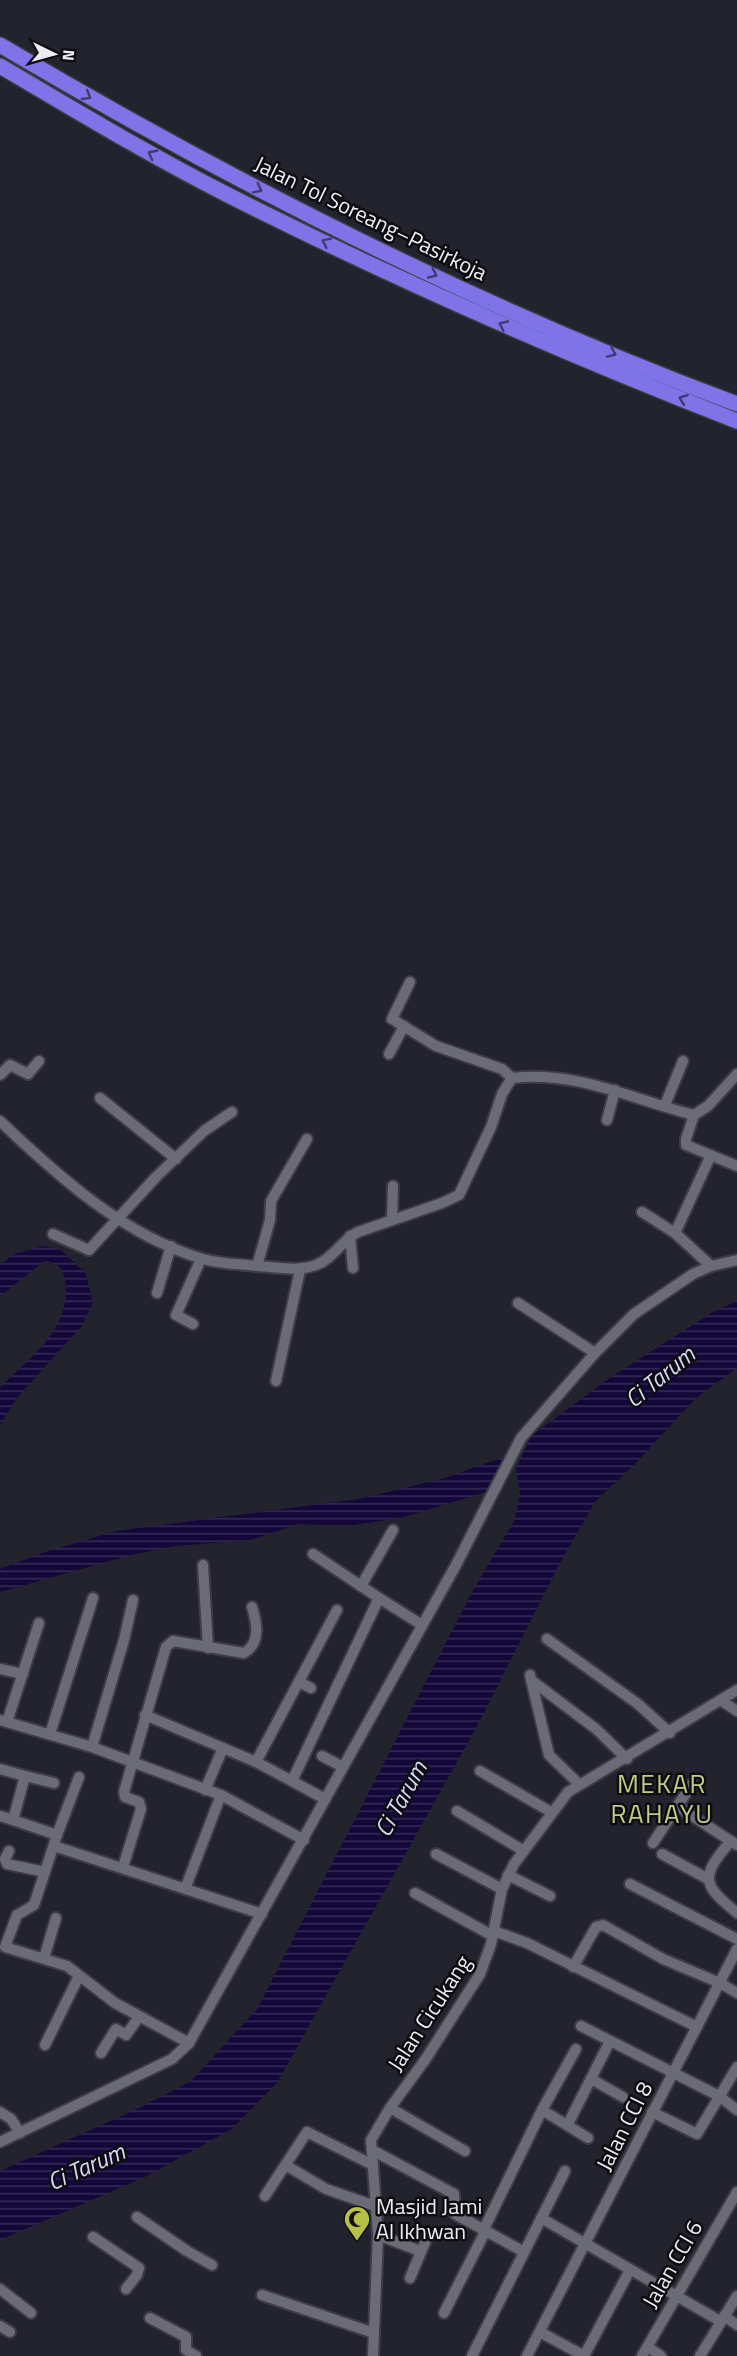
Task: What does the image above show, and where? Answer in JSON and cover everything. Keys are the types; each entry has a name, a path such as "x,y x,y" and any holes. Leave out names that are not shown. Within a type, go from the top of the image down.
{"highway":[{"name":"Jalan Tol Soreang–Pasirkoja","path":"0,45 127,120 318,220 497,304 737,404"},
{"name":"Jalan Tol Soreang–Pasirkoja","path":"0,66 225,194 525,335 737,421"}],"street":[{"path":"410,982 391,1017 436,1046 502,1069 512,1078 534,1076 593,1084 694,1115"},
{"path":"389,1054 404,1026"},
{"path":"0,1075 10,1065 28,1074 39,1061"},
{"path":"665,1105 683,1061"},
{"path":"737,1074 708,1106 694,1115 686,1145 737,1166"},
{"path":"0,1121 67,1181 117,1217 171,1246 201,1259 300,1270 317,1265 328,1258 350,1236 459,1195 491,1127 502,1094 512,1078"},
{"path":"607,1120 615,1090"},
{"path":"100,1098 176,1159"},
{"path":"53,1234 89,1250 117,1217 204,1131 232,1112"},
{"path":"257,1266 270,1220 271,1201 307,1140"},
{"path":"675,1233 711,1155"},
{"path":"392,1220 393,1186"},
{"path":"642,1212 675,1233 711,1266"},
{"path":"350,1236 353,1268"},
{"path":"157,1293 171,1246"},
{"path":"193,1324 176,1315 201,1259"},
{"path":"0,2142 172,2059 189,2043 423,1625 518,1444 536,1419 594,1353 634,1314 693,1274 711,1266 737,1260"},
{"path":"276,1381 300,1270"},
{"path":"518,1303 594,1353"},
{"path":"361,1586 393,1530"},
{"path":"314,1554 423,1625"},
{"path":"203,1565 208,1648"},
{"path":"50,1734 93,1598"},
{"path":"292,1781 379,1598"},
{"path":"92,1747 124,1640 133,1600"},
{"path":"123,1867 141,1809 139,1802 123,1795 145,1715 169,1643 179,1642 244,1653 248,1651 258,1625 252,1607"},
{"path":"256,1762 337,1610"},
{"path":"39,1623 23,1674 3,1721 92,1747 221,1795 304,1840"},
{"path":"547,1639 638,1704 670,1733"},
{"path":"0,1669 23,1674"},
{"path":"579,1784 549,1755 531,1677 596,1729 627,1759"},
{"path":"298,1682 311,1689"},
{"name":"Jalan Cicukang","path":"373,2356 378,2235 373,2135 480,1974 493,1933 502,1889 508,1875 551,1812 579,1784 627,1759 737,1690"},
{"path":"722,1701 737,1712"},
{"path":"145,1715 256,1762 325,1799"},
{"path":"206,1790 223,1748"},
{"path":"322,1756 343,1767"},
{"path":"0,1769 54,1784"},
{"path":"480,1771 551,1812"},
{"path":"14,1820 25,1776"},
{"path":"79,1777 34,1905 17,1915 2,1946 67,1966 104,1996 189,2043"},
{"path":"653,1843 692,1784"},
{"path":"185,1889 221,1795"},
{"path":"677,1806 733,1844 711,1868 708,1880 712,1892 737,1913"},
{"path":"457,1811 524,1851"},
{"path":"0,1816 57,1835"},
{"path":"54,1846 262,1914"},
{"path":"9,1851 5,1859 7,1864 45,1872"},
{"path":"436,1854 502,1889"},
{"path":"662,1854 708,1880"},
{"path":"508,1875 550,1896"},
{"path":"630,1884 737,1939"},
{"path":"415,1893 493,1933 527,1943 696,2027"},
{"path":"45,1958 56,1918"},
{"path":"573,1967 596,1928 603,1925 663,1959 720,1983 737,1994"},
{"name":"Jalan CCI 8","path":"527,2356 737,1948"},
{"path":"45,2045 79,1976"},
{"path":"101,2053 116,2030 127,2034 139,2017"},
{"path":"581,2026 719,2096 737,2110"},
{"path":"568,2124 610,2041"},
{"path":"444,2313 542,2110 576,2049"},
{"path":"652,2112 697,2134 737,2067"},
{"path":"591,2079 623,2097"},
{"path":"390,2108 465,2151"},
{"path":"542,2110 588,2138"},
{"path":"0,2112 11,2119 20,2133"},
{"path":"265,2196 286,2166 305,2132 310,2131 373,2166"},
{"path":"372,2150 454,2194 455,2214 524,2252"},
{"path":"286,2166 326,2189 375,2206"},
{"path":"472,2356 566,2171"},
{"name":"Jalan CCI 6","path":"645,2351 737,2192"},
{"path":"137,2217 187,2252 212,2265"},
{"path":"541,2218 675,2296 737,2325"},
{"path":"410,2278 429,2233"},
{"path":"378,2235 420,2251"},
{"path":"93,2237 138,2268 137,2275 126,2289"},
{"path":"540,2331 584,2356 630,2270"},
{"path":"0,2289 31,2313"},
{"path":"262,2295 374,2333"},
{"path":"700,2356 737,2296"},
{"path":"150,2318 186,2337 186,2350 196,2356"},
{"path":"645,2351 661,2356"}],"water":[{"path":"43,1246 60,1249 86,1274 93,1303 81,1327 16,1399 0,1426 0,1387 46,1341 56,1327 66,1298 65,1281 61,1269 45,1261 0,1296 0,1265 14,1254"},
{"name":"Ci Tarum","path":"737,1301 737,1368 695,1399 637,1462 595,1502 559,1565 475,1730 277,2083 232,2129 145,2177 0,2240 0,2171 141,2107 191,2081 257,2009 472,1592 514,1521 520,1495 516,1469 531,1436 611,1377 713,1312"},
{"path":"506,1456 486,1492 401,1518 347,1526 299,1524 251,1540 176,1546 131,1555 0,1592 0,1569 48,1551 116,1531 359,1499 445,1478"}],"place":[{"name":"Masjid Jami Al Ikhwan","path":"357,2242"}],"district":[{"name":"MEKAR RAHAYU","path":"662,1798"}]}
